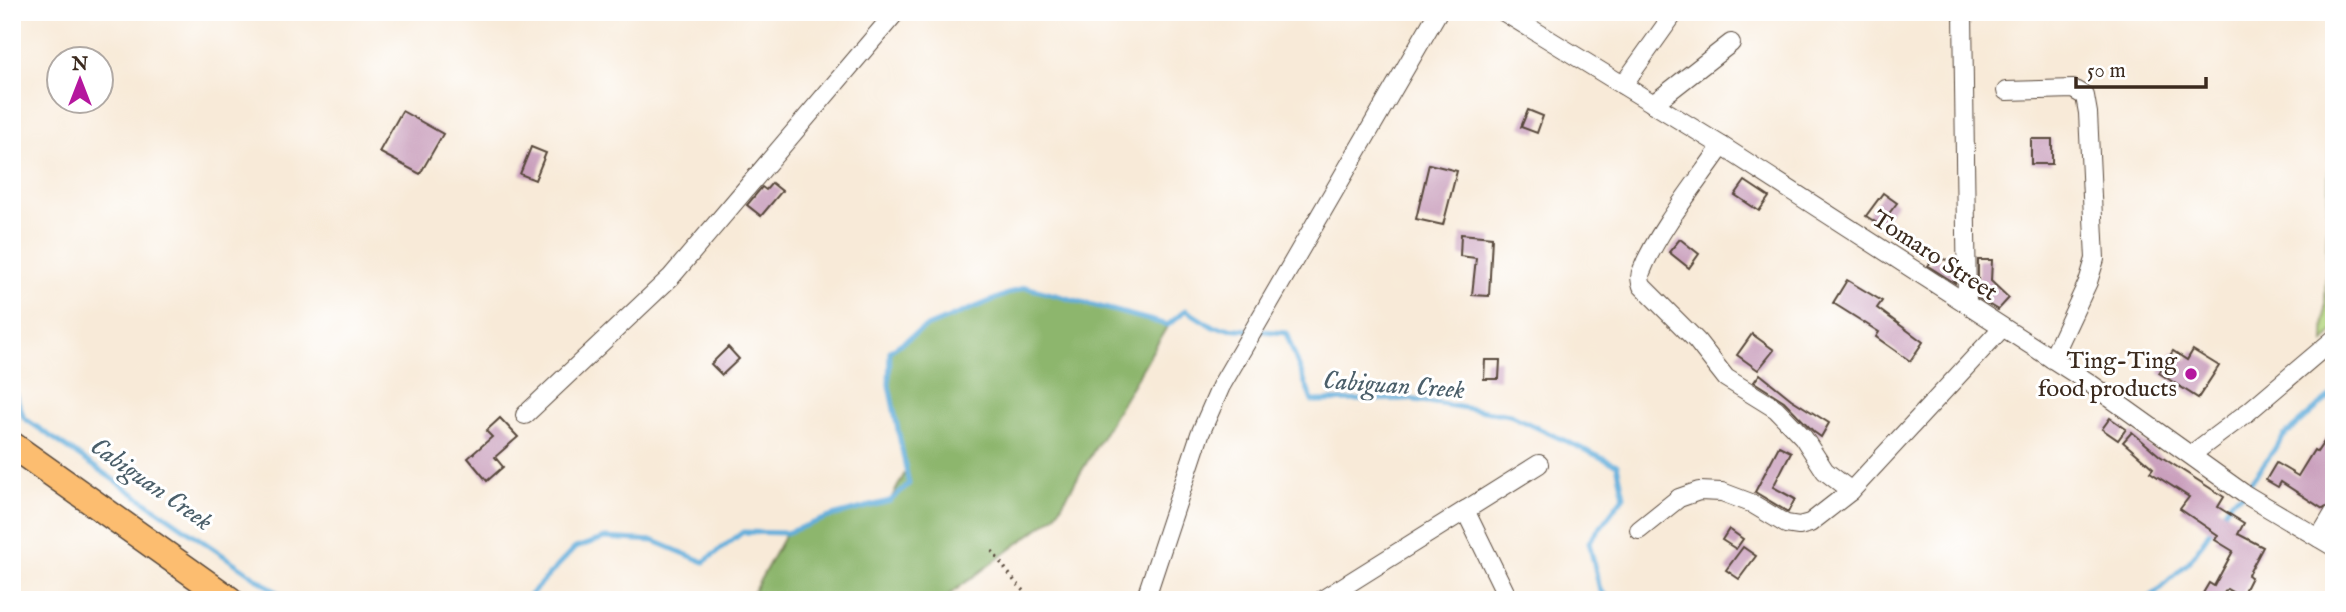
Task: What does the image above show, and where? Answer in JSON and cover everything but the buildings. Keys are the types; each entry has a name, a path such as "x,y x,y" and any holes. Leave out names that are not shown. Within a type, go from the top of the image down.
{"highway":[{"path":"12,445 208,600"},
{"path":"12,461 230,600"}],"street":[{"path":"525,415 671,277 896,12"},
{"path":"1145,600 1200,434 1221,386 1438,12"},
{"name":"Tomaro Street","path":"1504,12 1723,146 2088,382 2243,493 2326,542"},
{"path":"1623,85 1675,12"},
{"path":"1963,12 1967,304"},
{"path":"1653,104 1731,43"},
{"path":"2006,91 2073,89 2084,96 2088,113 2095,259 2088,282 2052,359"},
{"path":"1723,146 1664,230 1639,279 1642,286 1697,341 1726,378 1776,409 1803,437 1825,471 1852,491"},
{"path":"1639,530 1679,498 1699,491 1722,492 1751,503 1786,524 1799,526 1810,523 1852,491 2002,328"},
{"path":"2192,454 2248,412 2334,339"},
{"path":"1322,600 1539,464"},
{"path":"1465,510 1509,600"},
{"path":"2326,542 2334,513"}],"path":[{"path":"992,551 1016,583 1034,600"}],"green space":[{"path":"2334,19 2334,331 2324,342 2333,21"},
{"path":"1025,287 1168,325 1055,516 942,600 749,600 786,533 832,516 890,501 906,471 889,385 890,351 924,328"}],"waterway":[{"name":"Cabiguan Creek","path":"525,600 575,548 605,538 654,541 704,562 743,532 786,533 832,516 890,501 909,484 889,385 890,351 924,328 1025,287 1168,325 1186,310 1213,327 1286,333 1312,401 1409,399 1510,415 1617,465 1624,496 1589,542 1600,590 1611,600"},
{"name":"Cabiguan Creek","path":"12,384 24,418 288,600"},
{"name":"Cabiguan Creek","path":"2221,516 2232,500 2243,493 2284,436 2334,393"},
{"path":"2147,600 2189,562 2213,527"}],"place":[{"name":"Ting-Ting food products","path":"2191,374"}]}
